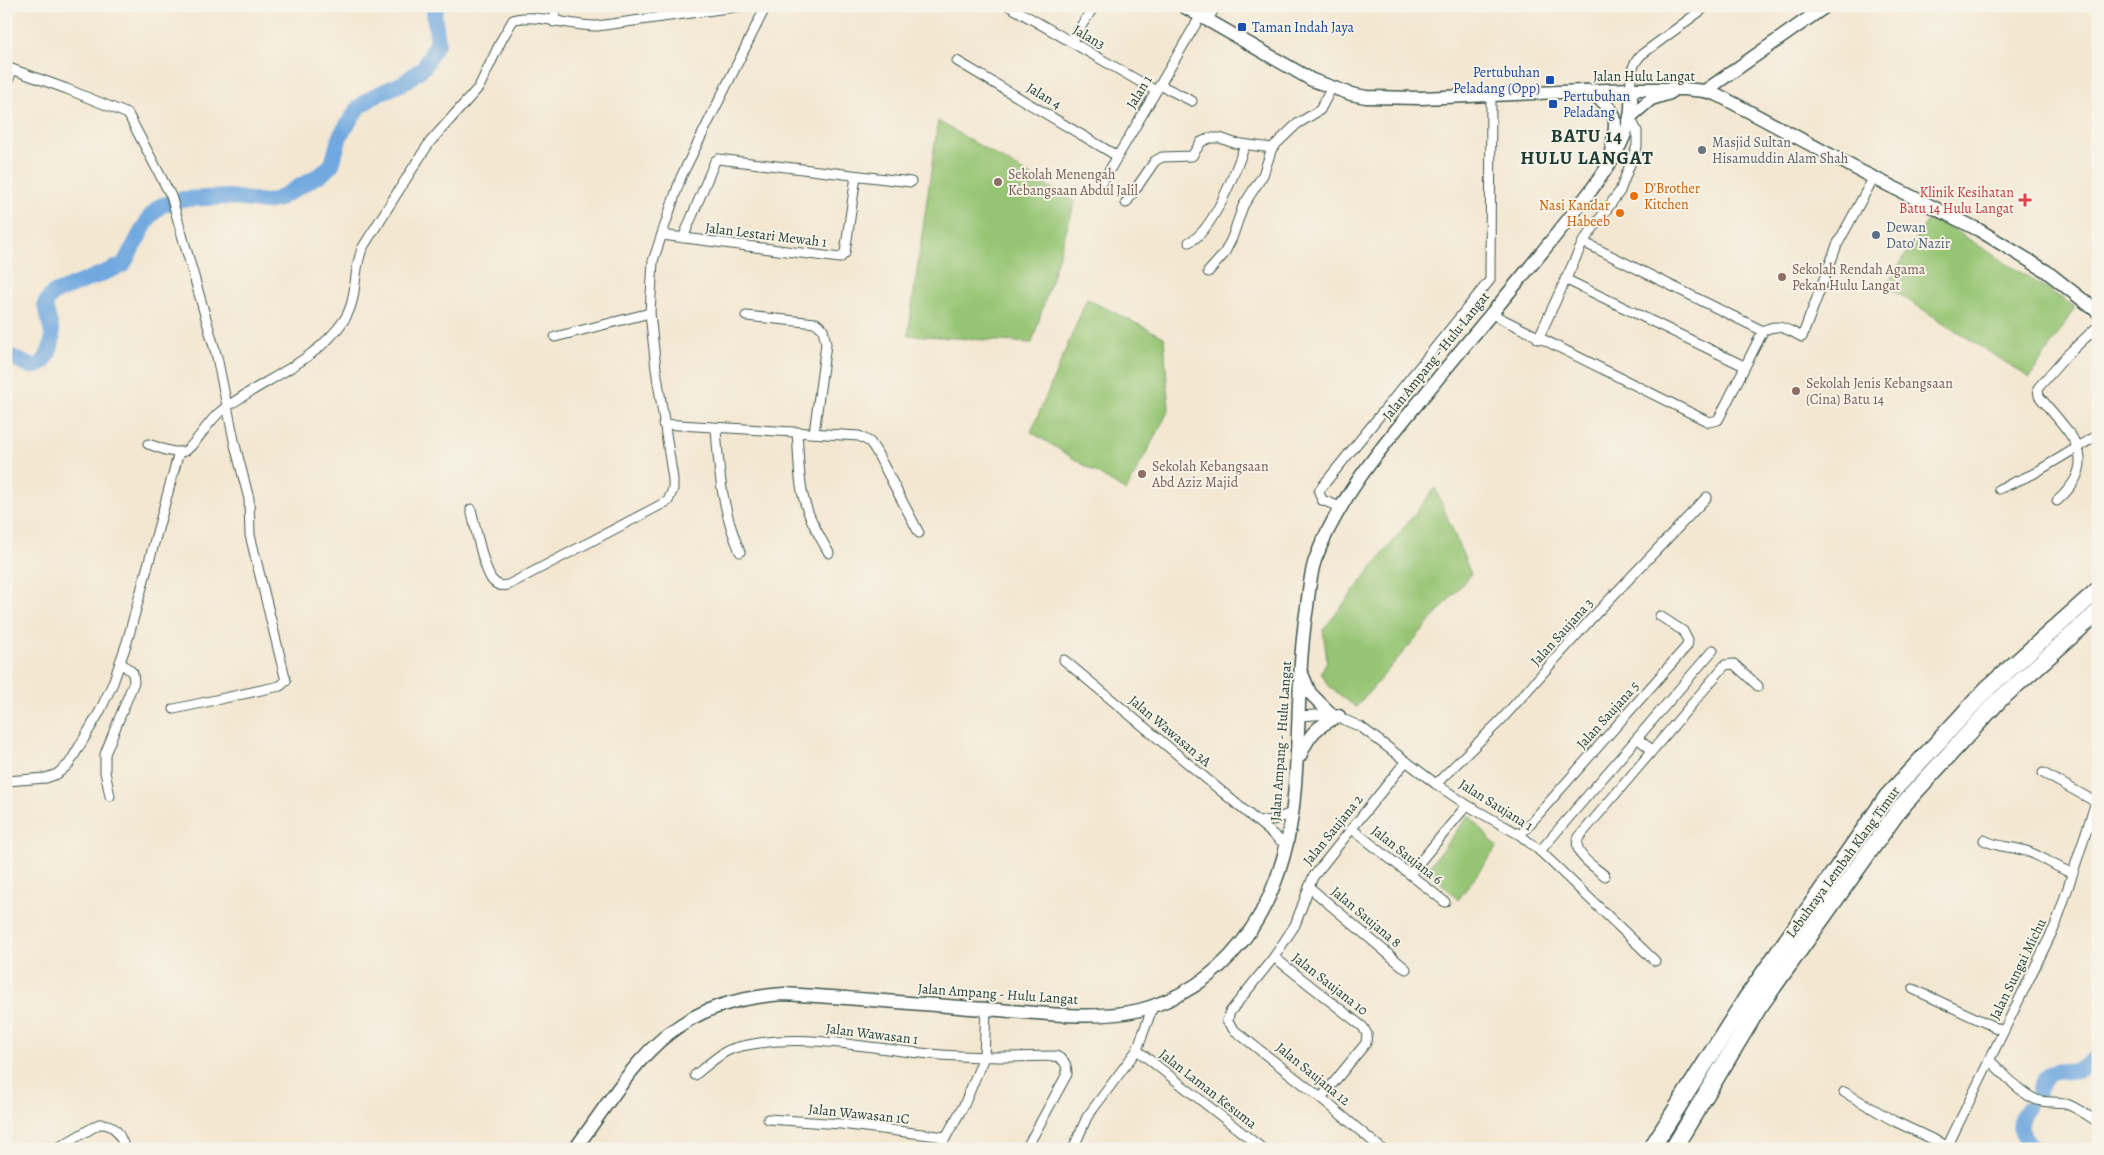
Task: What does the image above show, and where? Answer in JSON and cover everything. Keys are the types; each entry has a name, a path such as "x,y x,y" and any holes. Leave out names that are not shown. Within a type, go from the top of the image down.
{"highway":[{"name":"Lebuhraya Lembah Klang Timur","path":"1651,1149 1746,1000 1887,797 2098,590"},
{"name":"Lebuhraya Lembah Klang Timur","path":"1673,1149 1758,1008 1900,808 1993,694 2098,612"}],"street":[{"path":"554,22 556,6"},
{"path":"661,17 663,6"},
{"path":"148,444 171,452 179,452 190,447 209,422 228,407 284,372 329,338 345,319 354,299 359,254 363,247 430,142 479,87 513,20 527,17 576,26 597,26 661,17 696,9 742,6"},
{"path":"471,509 490,576 492,581 499,586 508,585 668,501 673,490 673,479 663,424 650,313 653,261 681,177 766,6"},
{"name":"Jalan3","path":"1009,6 1071,42 1158,88 1192,102"},
{"path":"1071,42 1094,6"},
{"name":"Jalan Hulu Langat","path":"1183,6 1300,74 1351,94 1386,98 1631,89 1705,91 1727,99 1979,230 2046,270 2098,312"},
{"name":"Jalan 1","path":"1103,180 1158,88 1203,19 1216,6"},
{"path":"1631,89 1630,72 1634,63 1641,55 1708,6"},
{"path":"1538,339 1583,242 1620,191 1632,161 1638,138 1637,131 1630,117 1651,99 1668,93 1705,91 1826,6"},
{"name":"Jalan 4","path":"957,61 1117,156"},
{"path":"6,86 9,68 76,92 128,114 171,196 217,357 249,498 250,535 286,681 280,686 174,709"},
{"path":"1208,272 1224,254 1232,238 1243,206 1263,175 1272,148 1297,124 1320,110 1332,87"},
{"name":"Jalan Ampang - Hulu Langat","path":"575,1149 644,1054 664,1035 689,1019 726,1003 749,997 784,994 986,1009 1099,1014 1122,1013 1153,1006 1196,984 1240,946 1264,910 1276,882 1287,846 1297,765 1302,634 1313,569 1328,528 1340,507 1386,442 1576,211 1608,166 1623,137 1630,117 1631,89"},
{"path":"1586,91 1602,100 1611,108 1614,118 1615,130 1608,166"},
{"path":"1340,507 1322,500 1319,492 1321,488 1490,280 1491,94"},
{"path":"1126,203 1159,158 1192,156 1201,142 1210,138 1220,138 1246,145 1272,148"},
{"path":"1189,242 1194,240 1207,226 1234,178 1246,145"},
{"path":"684,238 716,160 911,182"},
{"name":"Jalan Lestari Mewah 1","path":"662,235 840,258 845,253 856,176"},
{"path":"1490,314 1709,422 1718,420 1763,331 1773,326 1780,326 1802,337 1837,246 1874,177"},
{"path":"1583,242 1763,331"},
{"path":"1565,279 1744,366"},
{"path":"556,337 650,313"},
{"path":"746,316 816,323 823,329 826,344 814,433"},
{"path":"2056,501 2073,489 2085,468 2082,446 2039,396 2038,388 2059,363 2098,326"},
{"path":"663,424 859,436 870,442 876,451 919,533"},
{"path":"716,428 721,488 729,526 740,552"},
{"path":"797,432 800,481 804,502 811,520 829,553"},
{"path":"1999,489 2032,474 2098,435"},
{"path":"6,781 46,778 57,774 69,764 99,714 120,662 179,452"},
{"name":"Jalan Saujana 3","path":"1436,784 1501,720 1590,620 1707,497"},
{"name":"Jalan Saujana 5","path":"1520,835 1687,646 1688,641 1683,631 1660,616"},
{"path":"1540,851 1712,650"},
{"name":"Jalan Wawasan 3A","path":"1064,660 1287,846"},
{"path":"110,796 105,772 105,754 134,682 133,673 129,667 120,662"},
{"path":"1605,876 1577,851 1576,844 1579,837 1725,665 1734,664 1758,686"},
{"path":"1301,671 1310,693 1335,715"},
{"path":"1299,716 1335,715"},
{"path":"1297,765 1304,746 1316,729 1335,715"},
{"name":"Jalan Saujana 1","path":"1335,715 1361,727 1436,784 1467,805 1520,835 1540,851 1655,961"},
{"path":"1637,738 1652,750"},
{"name":"Jalan Saujana 2","path":"1227,1021 1230,1012 1274,956 1295,925 1313,877 1406,761"},
{"path":"2043,773 2097,798"},
{"name":"Jalan Sungai Michu","path":"1946,1147 2056,924 2097,798"},
{"path":"1410,874 1467,805"},
{"path":"1259,822 1274,820 1292,813"},
{"name":"Jalan Saujana 6","path":"1352,829 1445,902"},
{"path":"1984,840 1992,844 2028,851 2072,874"},
{"name":"Jalan Saujana 8","path":"1309,887 1406,968"},
{"name":"Jalan Saujana 10","path":"1274,956 1363,1027 1367,1034 1366,1043 1321,1098"},
{"path":"1913,989 2003,1031"},
{"path":"1073,1149 1087,1117 1137,1050 1153,1006"},
{"path":"939,1149 964,1104 984,1057 986,1009"},
{"name":"Jalan Saujana 12","path":"1227,1021 1234,1030 1321,1098 1382,1149"},
{"name":"Jalan Wawasan 1","path":"695,1075 726,1051 770,1041 806,1040 851,1043 928,1054 984,1057 1056,1056 1062,1058 1067,1066 1067,1074 1026,1149"},
{"name":"Jalan Laman Kesuma","path":"1137,1050 1263,1149"},
{"path":"1989,1060 2035,1099 2063,1103 2080,1110 2098,1122"},
{"path":"1844,1092 1894,1121 1946,1147"},
{"name":"Jalan Wawasan 1C","path":"768,1119 841,1124 946,1137"},
{"path":"56,1149 99,1124 107,1124 119,1132 126,1149"}],"green space":[{"path":"938,121 1075,202 1032,343 908,335"},
{"path":"1931,215 2075,307 2030,378 1886,286"},
{"path":"1087,299 1164,337 1169,410 1126,491 1031,432"},
{"path":"1435,488 1471,574 1356,707 1328,686 1321,672 1327,661 1323,630"},
{"path":"1469,815 1497,847 1458,900 1427,869"}],"waterway":[{"path":"6,355 31,366 41,364 48,355 52,339 45,304 52,294 123,265 149,218 160,206 182,199 229,197 265,202 276,200 323,173 332,164 340,136 358,108 374,96 405,82 424,67 438,42 434,13 438,6"},
{"path":"2039,1090 2046,1077 2050,1074 2081,1069 2098,1057"},
{"path":"2027,1109 2023,1114 2020,1125 2024,1136 2035,1149"}],"place":[{"name":"Taman Indah Jaya","path":"1242,27"},
{"name":"Pertubuhan Peladang (Opp)","path":"1550,80"},
{"name":"Pertubuhan Peladang","path":"1553,104"},
{"name":"Masjid Sultan Hisamuddin Alam Shah","path":"1702,150"},
{"name":"Sekolah Menengah Kebangsaan Abdul Jalil","path":"998,182"},
{"name":"D’Brother Kitchen","path":"1634,196"},
{"name":"Klinik Kesihatan Batu 14 Hulu Langat","path":"2025,200"},
{"name":"Nasi Kandar Habeeb","path":"1620,213"},
{"name":"Dewan Dato' Nazir","path":"1876,235"},
{"name":"Sekolah Rendah Agama Pekan Hulu Langat","path":"1782,277"},
{"name":"Sekolah Jenis Kebangsaan (Cina) Batu 14","path":"1796,391"},
{"name":"Sekolah Kebangsaan Abd Aziz Majid","path":"1142,474"}],"district":[{"name":"BATU 14 HULU LANGAT","path":"1587,147"}]}
